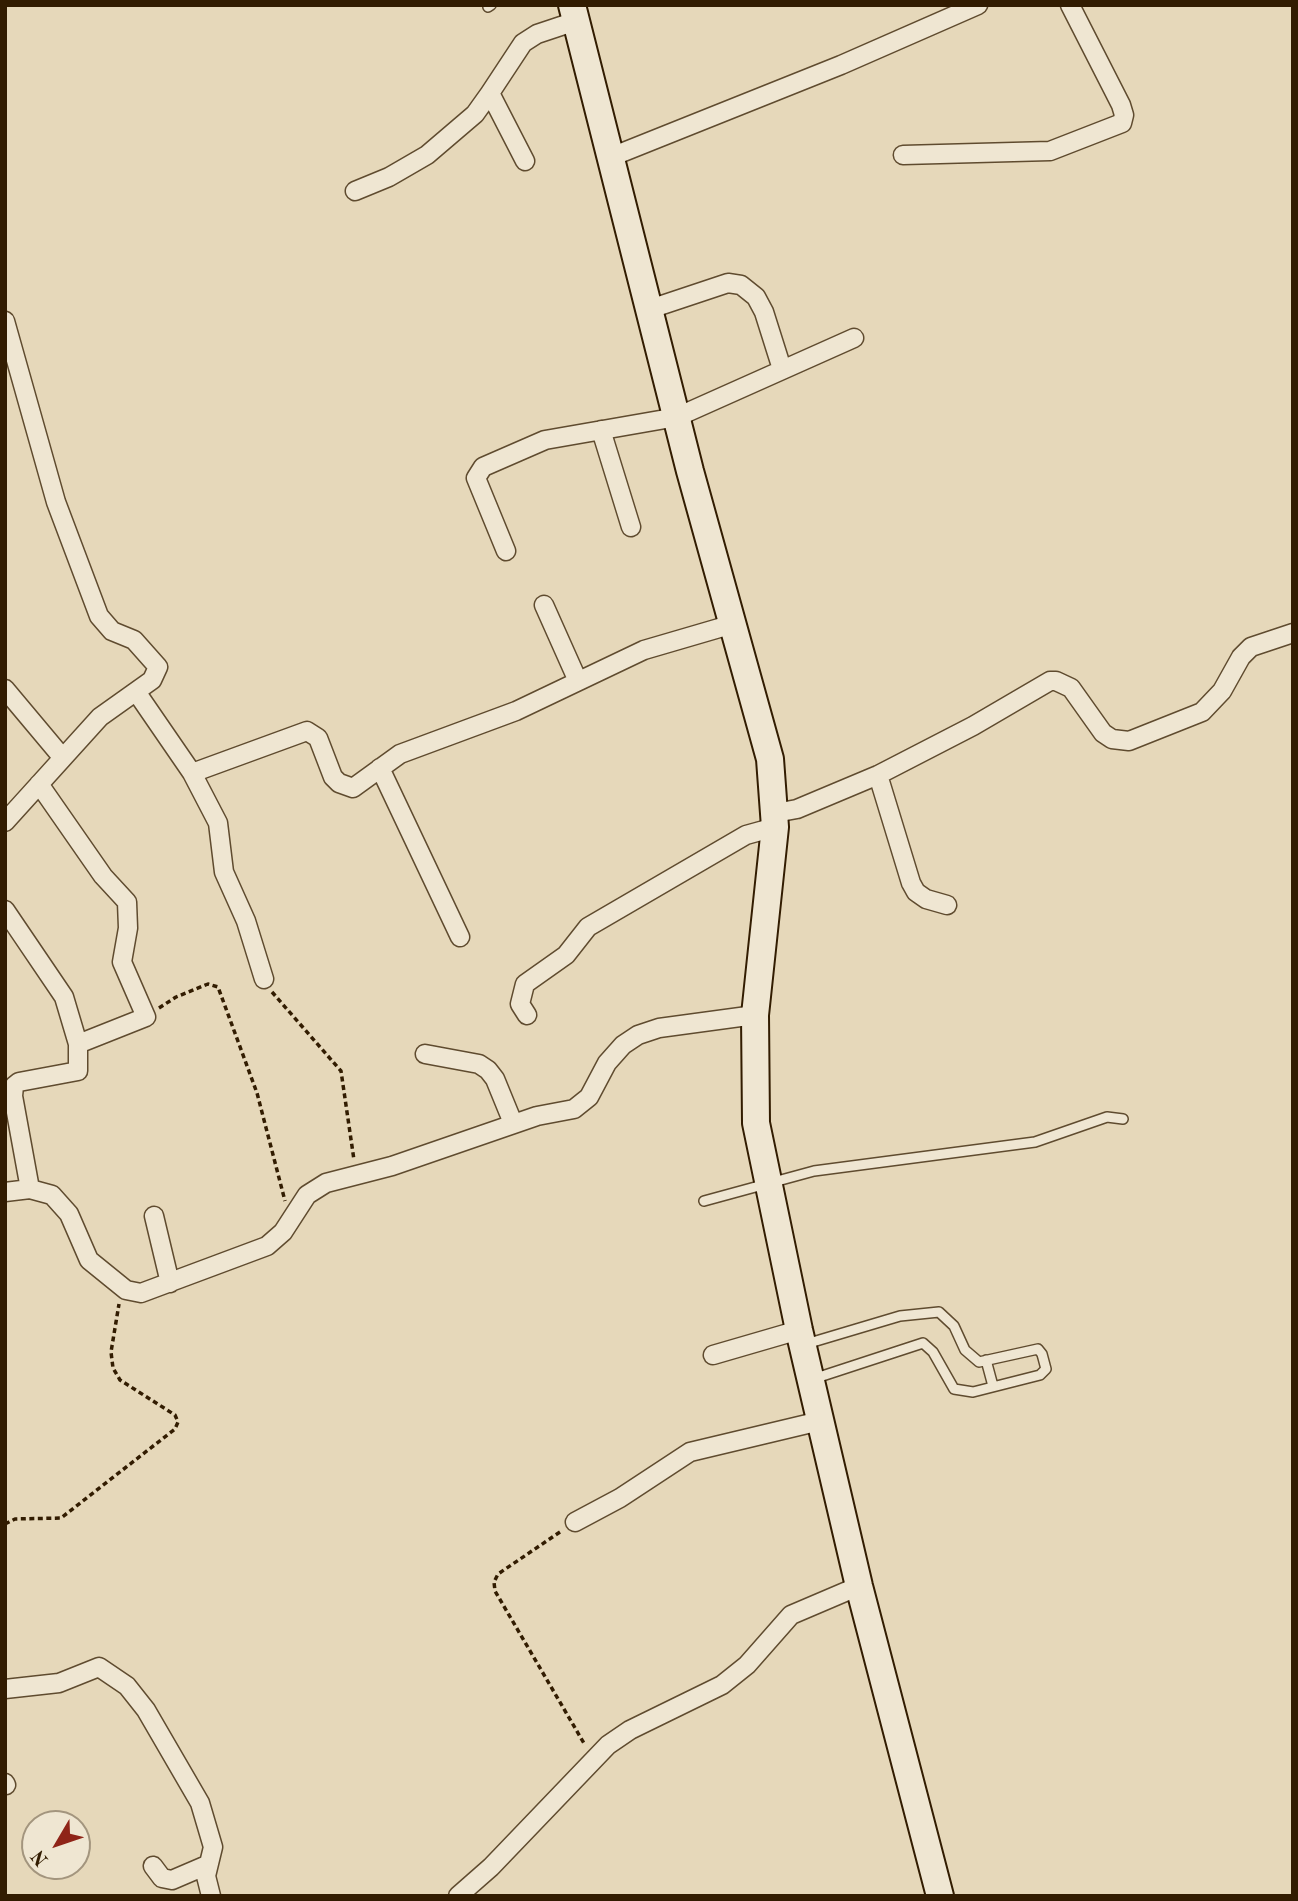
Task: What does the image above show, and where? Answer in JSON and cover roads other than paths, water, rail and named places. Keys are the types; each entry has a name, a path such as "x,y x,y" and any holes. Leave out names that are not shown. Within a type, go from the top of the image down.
{"street":[{"path":"611,157 830,70 978,5"},
{"path":"903,155 1050,151 1122,123 1124,115 1121,105 1070,5"},
{"path":"355,191 389,177 427,155 475,114 523,43 574,13 677,417 766,739 775,820 755,1016 757,1123 801,1337 859,1586 940,1896"},
{"path":"490,93 525,161"},
{"path":"649,309 728,283 741,285 756,298 764,312 782,369"},
{"path":"5,321 56,502 99,616 111,631 134,640 158,667 152,680 137,693 100,717 5,822"},
{"path":"506,551 476,478 479,470 533,444 677,417 854,338"},
{"path":"601,430 631,527"},
{"path":"544,605 578,680"},
{"path":"192,772 301,731 318,737 339,783 353,788 400,754 516,711 644,650 733,624"},
{"path":"527,1015 520,1004 525,984 566,955 588,927 746,835 797,809 878,775 974,726 1050,681 1071,688 1103,733 1112,739 1129,741 1202,712 1222,691 1241,657 1251,647 1293,633"},
{"path":"5,689 62,757"},
{"path":"137,693 192,772 218,823 224,872 246,921 264,979"},
{"path":"380,768 460,937"},
{"path":"878,775 911,883 916,892 926,899 947,905"},
{"path":"39,784 103,876 127,902 128,928 122,962 146,1017 78,1044"},
{"path":"5,910 64,997 78,1044 78,1071 19,1082 14,1086 13,1096 30,1189"},
{"path":"5,1192 30,1189 52,1195 69,1214 89,1260 126,1290 141,1293 219,1261 267,1246 276,1240 314,1188 513,1123 582,1105 607,1063 623,1045 638,1035 659,1028 755,1016"},
{"path":"425,1054 479,1064 488,1070 495,1079 513,1123"},
{"path":"154,1216 170,1283"},
{"path":"713,1355 801,1337"},
{"path":"575,1522 690,1452 820,1421"},
{"path":"458,1896 491,1867 594,1759 629,1730 722,1685 747,1665 791,1615 859,1586"},
{"path":"5,1689 59,1683 99,1667 113,1674 146,1710 200,1803 213,1847 205,1876 211,1896"},
{"path":"153,1866 162,1878 172,1880 207,1866"}],"lane":[{"path":"704,1201 814,1171 1035,1142 1107,1116 1123,1119"},
{"path":"801,1337 900,1316 939,1312 954,1326 965,1350 979,1362 1038,1349 1046,1369 1040,1375 973,1392 954,1389 933,1352 923,1343 811,1380"},
{"path":"986,1360 993,1386"}]}
